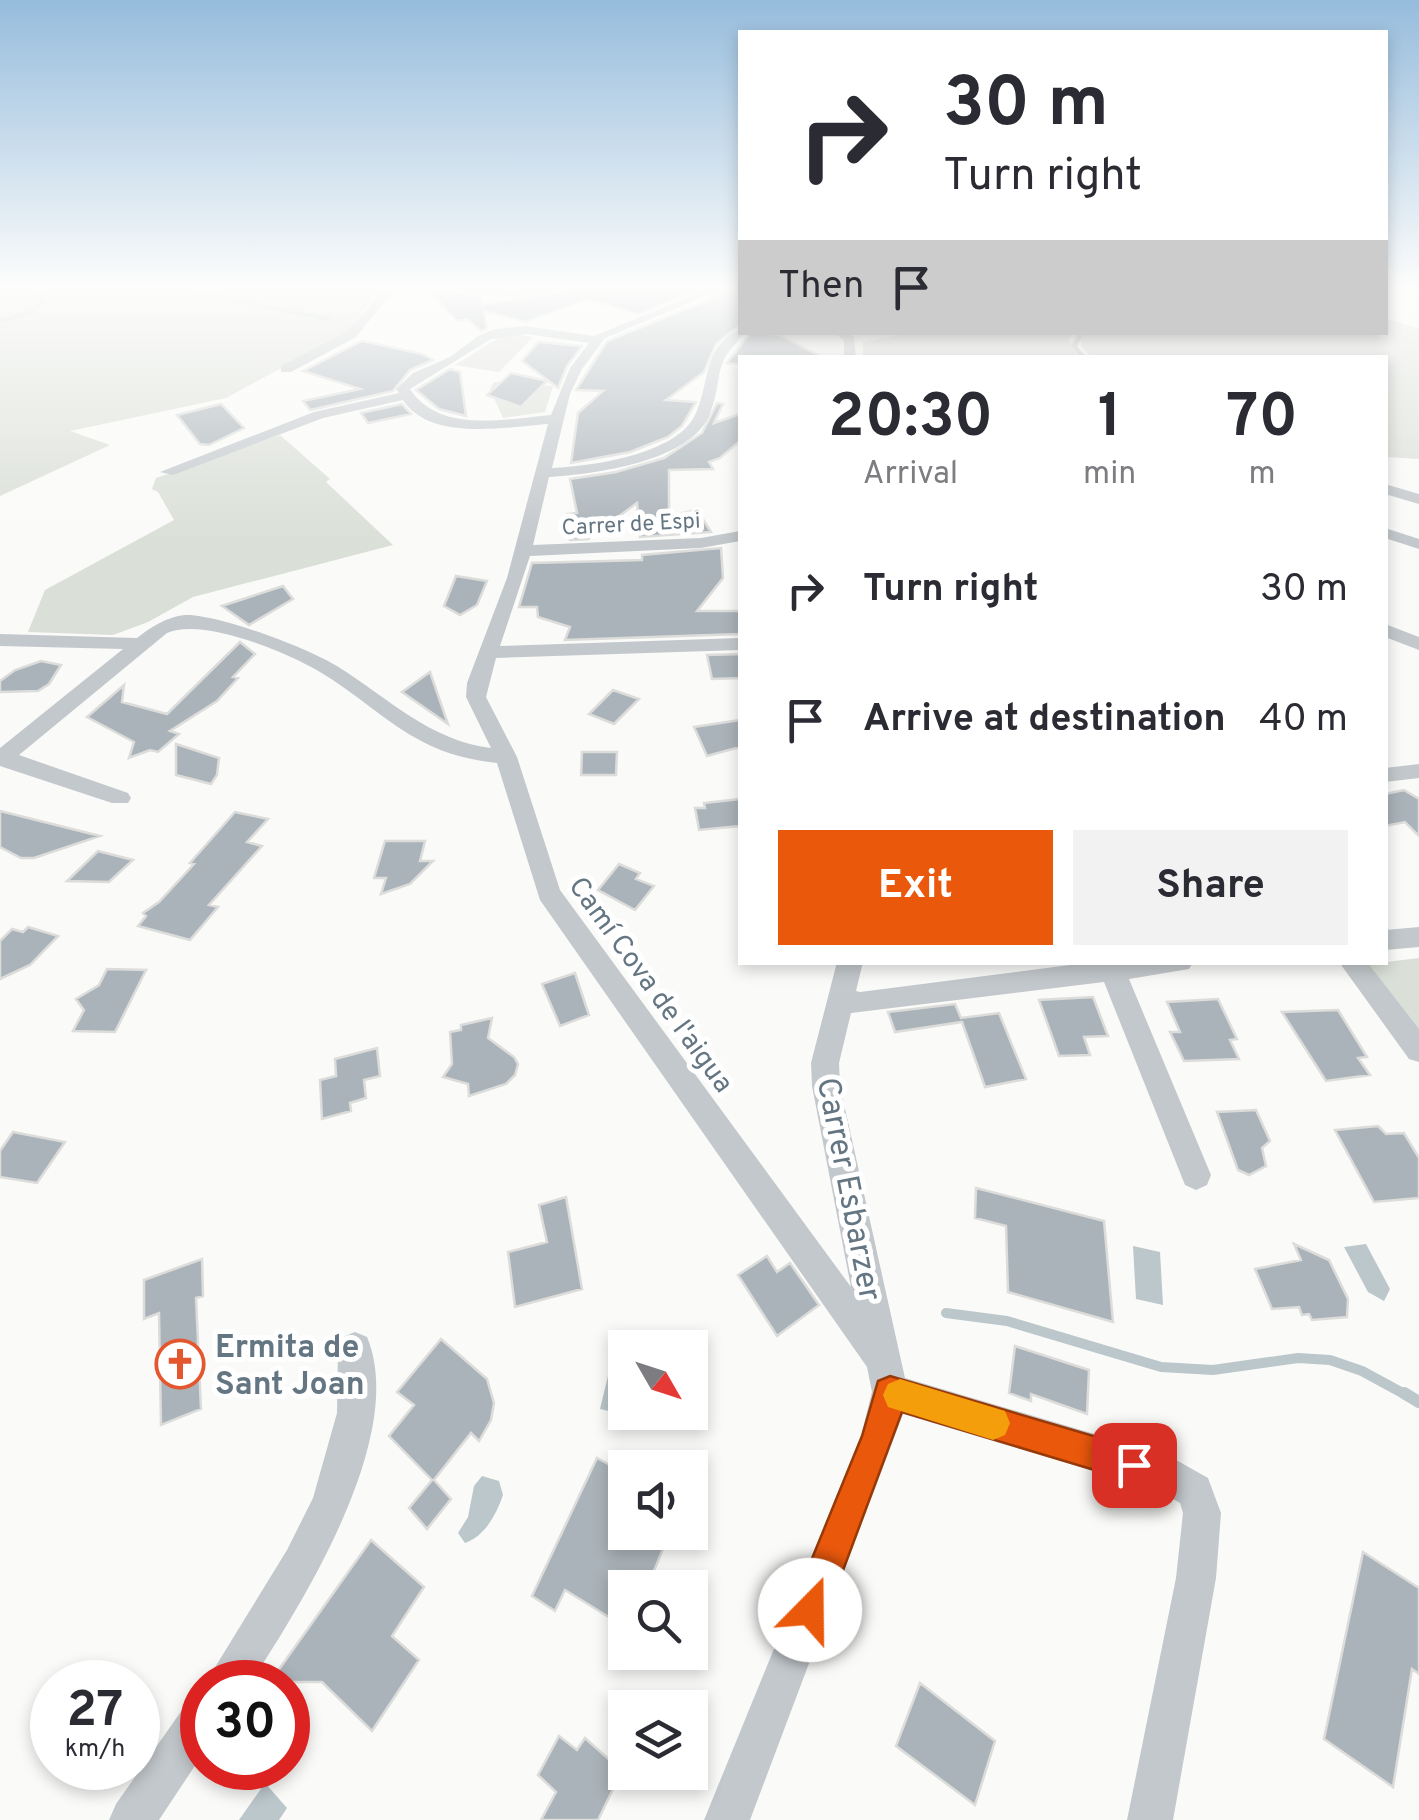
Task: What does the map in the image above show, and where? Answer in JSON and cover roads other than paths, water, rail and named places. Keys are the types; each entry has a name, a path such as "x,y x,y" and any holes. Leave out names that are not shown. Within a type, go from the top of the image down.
{"street":[{"path":"423,373 411,378 403,389 405,396 446,423 558,419"},
{"name":"Camí Cova de l'aigua","path":"574,373 567,384 523,551 477,683 476,697 506,757 549,893 886,1375"},
{"path":"545,473 648,454 679,440 702,416 711,373"},
{"path":"168,472 319,416 405,396"},
{"path":"1388,490 1419,499"},
{"path":"1388,535 1419,544"},
{"name":"Carrer de Espi","path":"523,551 702,543 738,536"},
{"path":"2,758 160,630 188,620 237,633 328,668 420,734 467,752 506,757"},
{"path":"1388,631 1419,644"},
{"path":"0,640 144,644"},
{"path":"490,652 738,644"},
{"path":"2,758 120,798"},
{"path":"1388,775 1419,770"},
{"path":"1388,940 1419,936"},
{"name":"Carrer Esbarzer","path":"849,965 825,1063 826,1086 886,1375"},
{"path":"841,1000 860,1002 1154,965"},
{"path":"1354,965 1419,1050"},
{"path":"1112,970 1196,1176"},
{"path":"240,1660 319,1537 333,1504 358,1388 355,1349"},
{"path":"727,1820 879,1436 886,1375 1169,1476 1195,1491 1202,1513 1196,1578 1150,1820"},
{"path":"132,1820 180,1750"}],"waterway":[{"path":"946,1313 1007,1321 1161,1367 1213,1370 1298,1358 1330,1360 1362,1371 1408,1396"},
{"path":"1404,1393 1419,1402"}],"place":[{"name":"Ermita de Sant Joan","path":"180,1364"}]}
